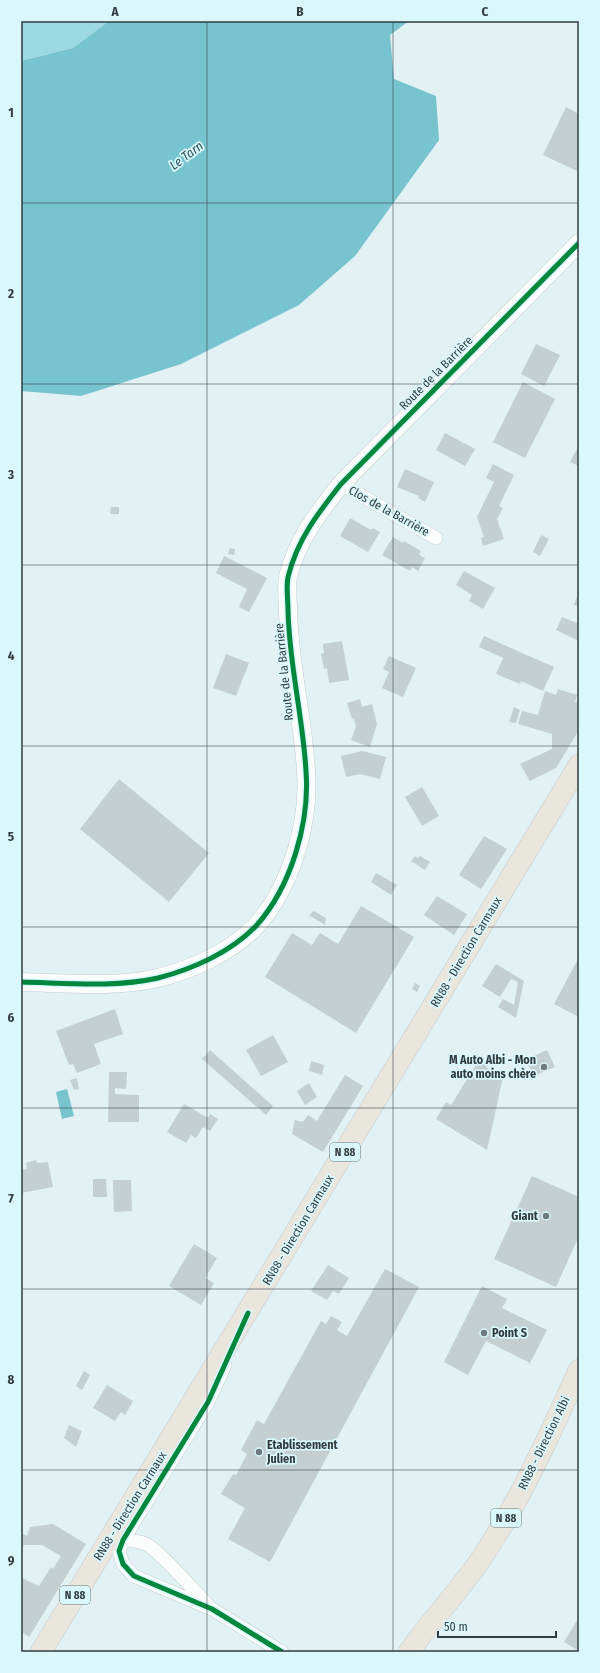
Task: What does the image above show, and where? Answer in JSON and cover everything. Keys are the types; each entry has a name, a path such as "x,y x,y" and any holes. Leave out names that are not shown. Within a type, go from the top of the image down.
{"main road":[{"name":"RN88 - Direction Carmaux","path":"41,1652 116,1539 248,1313 579,765"},
{"name":"RN88 - Direction Albi","path":"409,1652 482,1557 506,1518 537,1462 579,1370"}],"street":[{"name":"Route de la Barrière","path":"21,982 110,984 157,978 193,966 236,943 256,926 277,897 293,863 303,824 307,772 288,632 288,579 296,552 314,517 341,484 579,243"},
{"name":"Clos de la Barrière","path":"341,484 436,538"},
{"path":"212,1609 159,1555 146,1544 116,1539 123,1564 134,1576 212,1609 282,1652"}],"shaded area":[{"path":"21,21 109,21 73,48 21,61"}],"water":[{"name":"Le Tarn","path":"109,21 409,21 390,35 394,79 436,96 439,140 355,256 299,305 181,364 81,396 21,391 21,61 73,48"},
{"path":"67,1089 74,1116 62,1119 56,1092"}],"building":[{"path":"566,107 579,114 579,172 543,155"},
{"path":"536,344 560,355 544,386 521,374"},
{"path":"523,382 555,399 525,458 493,442"},
{"path":"445,433 475,449 465,466 436,450"},
{"path":"579,445 579,466 570,462"},
{"path":"493,464 514,475 499,506 503,508 497,519 504,539 483,546 481,538 484,537 477,517 494,482 486,478"},
{"path":"405,469 434,482 425,502 418,498 419,496 397,487"},
{"path":"111,507 119,507 119,514 110,514"},
{"path":"350,518 371,530 373,528 380,532 368,552 340,536"},
{"path":"541,535 549,539 540,556 533,552"},
{"path":"393,537 403,543 404,541 421,551 419,555 425,558 418,571 412,567 410,571 382,555"},
{"path":"230,548 235,549 234,555 228,554"},
{"path":"224,556 267,578 249,612 239,607 247,589 216,573"},
{"path":"464,571 495,588 483,609 469,601 472,595 456,585"},
{"path":"579,591 579,606 574,605"},
{"path":"562,617 579,624 579,641 556,630"},
{"path":"484,636 554,667 543,691 521,681 520,684 496,674 503,658 479,647"},
{"path":"342,641 349,680 329,683 327,668 324,669 321,654 324,653 323,644"},
{"path":"226,654 249,663 236,696 213,688"},
{"path":"389,656 416,668 403,697 382,688 389,672 383,669"},
{"path":"558,689 577,695 575,702 579,703 579,730 556,768 530,781 520,764 552,749 552,734 518,724 522,711 538,715 545,691 556,695"},
{"path":"360,699 362,707 372,704 377,724 370,747 351,740 356,726 347,703"},
{"path":"514,707 520,710 516,723 509,722"},
{"path":"362,751 386,757 380,779 360,774 346,777 341,756"},
{"path":"119,779 209,853 169,902 80,829"},
{"path":"422,787 439,816 422,826 405,797"},
{"path":"484,836 507,849 481,889 459,875"},
{"path":"415,856 418,858 420,856 430,862 425,870 411,861"},
{"path":"376,873 397,885 391,895 371,882"},
{"path":"437,896 467,914 454,935 424,915"},
{"path":"361,906 414,937 356,1033 265,977 292,933 312,945 320,933 338,944"},
{"path":"314,911 326,918 325,925 309,915"},
{"path":"579,957 579,1017 554,1004"},
{"path":"496,964 524,981 516,1018 498,1007 503,999 514,1005 518,982 511,979 500,997 482,986"},
{"path":"415,983 420,986 417,992 412,989"},
{"path":"115,1009 123,1034 94,1044 101,1064 77,1073 73,1064 69,1065 56,1031"},
{"path":"273,1035 288,1062 261,1076 246,1050"},
{"path":"210,1050 273,1106 266,1115 202,1059"},
{"path":"547,1050 555,1067 534,1076 525,1060"},
{"path":"481,1057 489,1062 486,1067 503,1077 487,1150 436,1119 446,1102 451,1105"},
{"path":"311,1061 324,1065 322,1075 309,1071"},
{"path":"109,1072 127,1072 126,1089 115,1088 115,1094 139,1095 139,1122 108,1122"},
{"path":"345,1075 363,1086 323,1152 292,1134 295,1120 303,1122 308,1115 317,1121"},
{"path":"77,1078 79,1089 74,1090 70,1080"},
{"path":"309,1083 317,1097 305,1105 297,1091"},
{"path":"184,1104 208,1118 210,1114 218,1119 210,1131 203,1127 196,1138 191,1135 186,1143 167,1132"},
{"path":"36,1160 37,1163 48,1162 53,1187 21,1193 21,1170 27,1169 26,1163"},
{"name":"Giant","path":"532,1176 579,1197 579,1236 556,1287 494,1259"},
{"path":"93,1179 106,1179 107,1197 93,1197"},
{"path":"113,1180 131,1180 132,1211 114,1212"},
{"path":"194,1244 217,1258 205,1278 214,1283 201,1305 169,1286"},
{"path":"328,1265 349,1278 339,1294 333,1291 327,1300 311,1291"},
{"path":"385,1269 419,1287 270,1562 228,1539 245,1508 221,1494 233,1474 236,1475 247,1454 241,1450 257,1420 264,1424 321,1321 326,1324 331,1316 342,1322 337,1330 347,1336"},
{"path":"482,1286 507,1299 502,1308 547,1330 530,1363 486,1341 468,1375 444,1362"},
{"path":"84,1371 90,1375 82,1390 76,1386"},
{"path":"107,1385 133,1401 125,1415 121,1412 115,1421 93,1408"},
{"path":"69,1425 82,1431 76,1447 64,1438"},
{"path":"53,1524 86,1544 29,1637 21,1631 21,1601 23,1598 21,1596 21,1578 39,1586 51,1567 53,1569 61,1556 42,1545 24,1545 21,1552 21,1533 27,1536 30,1527"},
{"path":"579,1617 579,1651 564,1642"}],"cycle path":[{"path":"21,982 107,984 158,978 185,970 223,952 256,926 279,893 288,874 296,853 305,812 306,771 291,650 287,589 288,577 297,551 316,516 341,484 579,243"},
{"path":"248,1313 208,1402 123,1540 119,1551 123,1564 134,1576 212,1609 282,1652"}],"place":[{"name":"M Auto Albi - Mon auto moins chère","path":"544,1067"},
{"name":"Giant","path":"546,1216"},
{"name":"Point S","path":"484,1333"},
{"name":"Etablissement Julien","path":"259,1452"}]}
